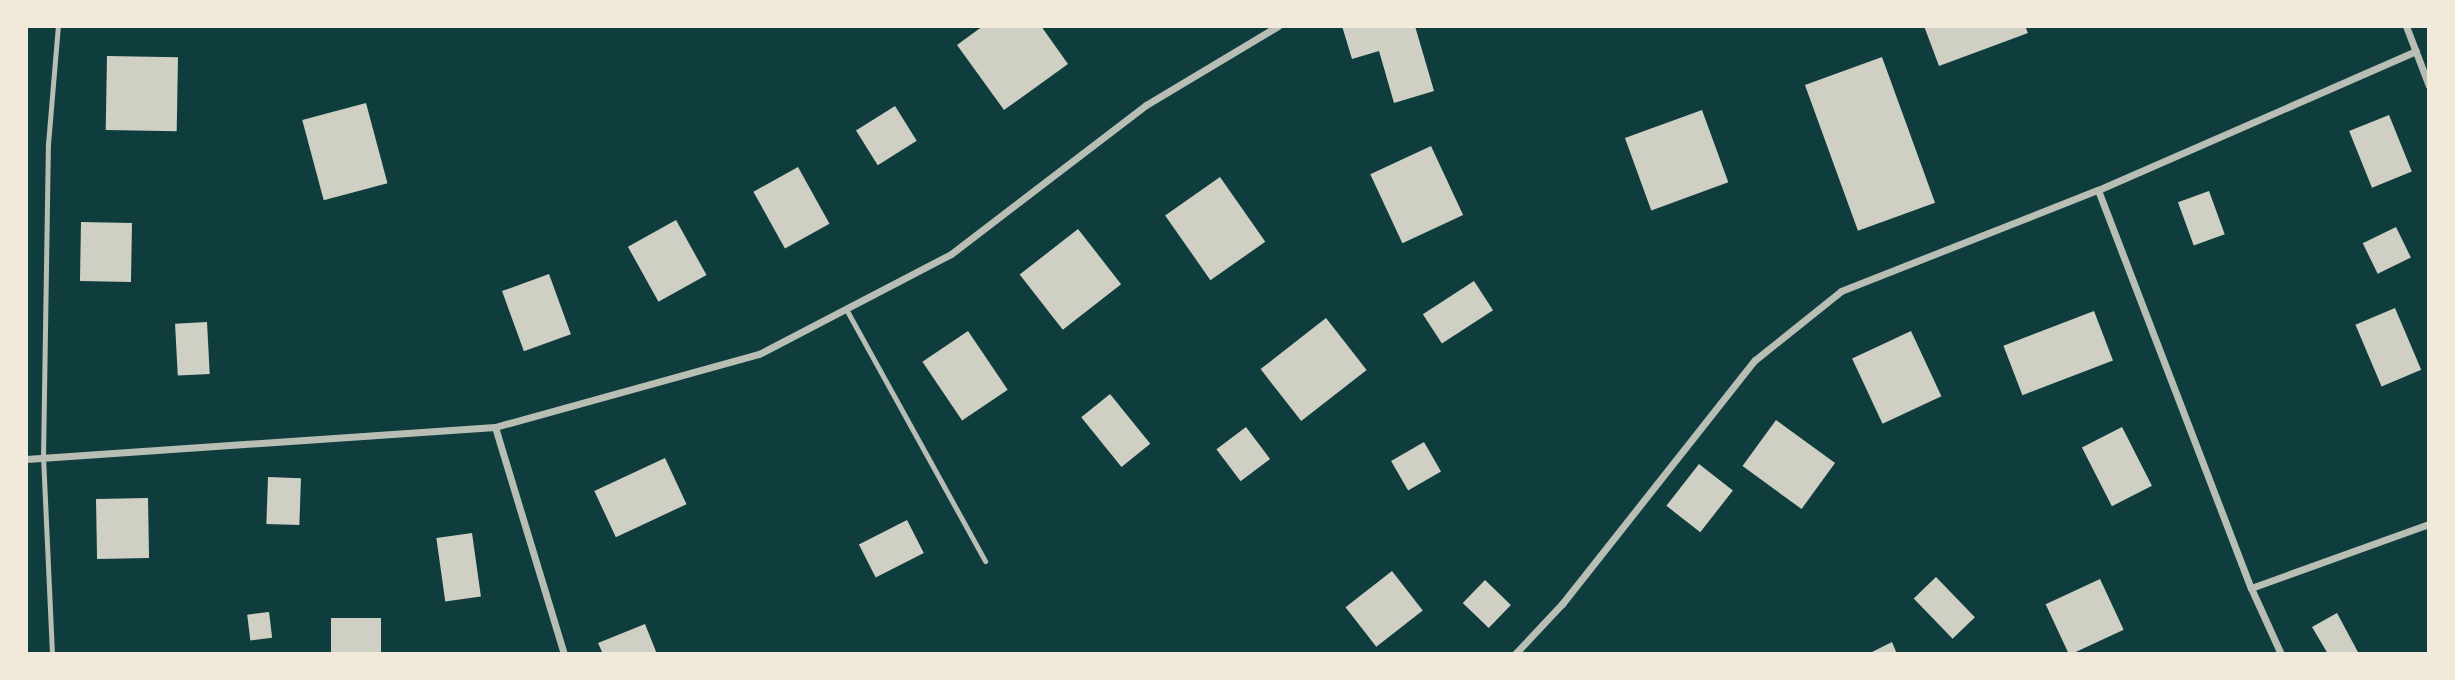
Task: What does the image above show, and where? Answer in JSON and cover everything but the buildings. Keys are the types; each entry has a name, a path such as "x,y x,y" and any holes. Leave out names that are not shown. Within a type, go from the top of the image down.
{"street":[{"path":"26,459 495,427 760,354 951,254 1146,105 1278,26"},
{"path":"2406,26 2429,86"},
{"path":"1515,654 1562,604 1755,360 1841,291 2098,190 2416,51"},
{"path":"2098,190 2251,588 2281,654"},
{"path":"495,427 564,654"},
{"path":"2251,588 2429,524"}],"lane":[{"path":"52,654 43,458 48,144 58,26"},
{"path":"846,309 985,561"}]}
